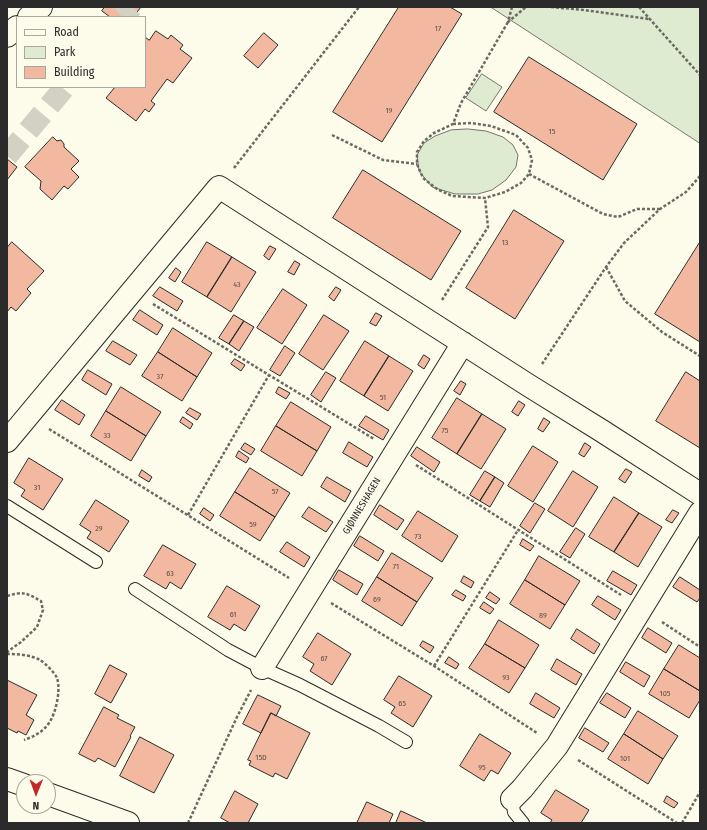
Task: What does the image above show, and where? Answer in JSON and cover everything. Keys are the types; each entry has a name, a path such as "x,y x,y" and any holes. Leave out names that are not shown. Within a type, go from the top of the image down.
{"street":[{"path":"30,16 41,7"},
{"path":"7,36 16,28"},
{"path":"7,441 219,188 700,494"},
{"name":"GJØNNESHAGEN","path":"262,668 462,342"},
{"path":"512,799 557,746 700,513"},
{"path":"56,797 128,823"}],"lane":[{"path":"7,506 96,562"},
{"path":"135,589 228,650 262,668 300,685 379,726 406,742"},
{"path":"512,799 514,812 523,823"}],"path":[{"path":"219,188 358,7"},
{"path":"453,124 461,103 508,22 512,7"},
{"path":"508,22 526,7"},
{"path":"551,7 649,19"},
{"path":"639,7 700,74"},
{"path":"471,123 491,126 516,135 528,148 532,160 530,174 521,183 505,192 485,198 452,196 437,189 423,178 417,164 417,152 424,141 434,133 453,124 471,123"},
{"path":"332,135 383,160 417,164"},
{"path":"530,174 603,214 618,217 637,209 660,209"},
{"path":"528,385 606,267 624,243 660,209 686,192 700,176"},
{"path":"428,321 488,227 485,198"},
{"path":"606,267 625,301 662,332 700,356"},
{"path":"188,515 269,376"},
{"path":"28,416 434,666 677,823"},
{"path":"434,666 518,530"},
{"path":"7,596 19,592 28,594 41,601 43,610 37,627 7,653"},
{"path":"7,653 22,654 40,660 57,678 59,693 56,709 49,723 38,735 24,740"},
{"path":"188,823 237,717 262,668"},
{"path":"682,823 700,792"}],"green space":[{"path":"491,7 700,7 700,143"},
{"path":"482,74 502,87 486,111 466,98"},
{"path":"468,129 486,131 503,137 513,145 518,155 516,167 506,180 492,190 478,194 455,194 432,187 419,171 417,155 424,143 435,136 451,130"}],"building":[{"path":"105,7 141,7 134,16 109,16 102,11"},
{"path":"399,7 450,7 462,14 382,142 333,112"},
{"path":"156,31 168,39 171,35 183,45 180,49 192,58 173,83 167,79 151,101 155,104 149,112 145,109 136,121 106,98 114,88 146,88 146,38 149,40"},
{"path":"264,33 278,45 258,68 244,56"},
{"path":"529,57 637,124 603,180 494,112"},
{"path":"53,137 57,141 61,140 64,147 79,161 71,169 79,177 68,189 64,186 52,200 40,189 41,181 25,167"},
{"path":"7,159 17,167 7,180"},
{"path":"363,170 461,231 431,280 333,218"},
{"path":"514,210 564,241 515,319 466,288"},
{"path":"12,242 44,271 27,289 31,293 16,311 11,307 7,312 7,248"},
{"path":"207,242 232,257 207,297 182,282"},
{"path":"700,242 700,342 655,314"},
{"path":"270,246 276,249 269,260 264,256"},
{"path":"232,257 256,272 231,312 207,297"},
{"path":"295,261 300,264 294,275 288,272"},
{"path":"176,268 181,272 175,282 169,278"},
{"path":"160,287 183,301 177,311 153,296"},
{"path":"336,287 341,290 334,301 329,297"},
{"path":"283,289 307,305 282,344 257,328"},
{"path":"140,310 163,325 157,335 133,320"},
{"path":"376,313 382,316 376,326 370,323"},
{"path":"234,315 244,321 229,344 219,338"},
{"path":"324,315 349,331 323,370 299,354"},
{"path":"244,321 254,327 239,351 229,344"},
{"path":"173,328 212,353 197,377 158,352"},
{"path":"113,341 137,355 130,365 106,351"},
{"path":"365,341 389,356 364,396 340,381"},
{"path":"285,346 295,353 280,376 270,370"},
{"path":"158,352 197,377 182,401 142,376"},
{"path":"424,355 430,359 424,369 418,365"},
{"path":"389,356 413,371 388,411 364,396"},
{"path":"235,359 245,365 241,371 231,364"},
{"path":"88,370 112,384 106,395 82,380"},
{"path":"326,372 336,378 321,402 311,395"},
{"path":"686,372 700,381 700,448 656,421"},
{"path":"461,381 466,384 460,395 454,391"},
{"path":"121,387 161,412 146,436 106,411"},
{"path":"279,387 290,393 286,399 276,393"},
{"path":"457,398 482,414 457,454 432,438"},
{"path":"62,400 85,415 79,425 55,410"},
{"path":"519,401 525,405 518,416 512,412"},
{"path":"291,402 331,427 317,451 276,426"},
{"path":"190,408 201,414 197,420 186,413"},
{"path":"106,411 146,436 131,461 91,436"},
{"path":"482,414 506,429 481,469 457,454"},
{"path":"366,416 389,430 383,440 359,426"},
{"path":"183,417 193,424 190,429 180,422"},
{"path":"544,418 550,422 543,432 538,429"},
{"path":"276,426 317,451 302,476 261,451"},
{"path":"349,442 373,457 367,467 343,453"},
{"path":"245,443 255,449 251,455 241,449"},
{"path":"585,443 591,447 584,457 579,454"},
{"path":"533,446 558,462 533,502 508,486"},
{"path":"417,447 440,462 434,472 411,456"},
{"path":"239,451 249,458 246,463 236,457"},
{"path":"29,458 63,479 43,510 21,496 25,490 14,483"},
{"path":"250,468 290,493 275,517 235,492"},
{"path":"626,469 632,472 625,483 619,479"},
{"path":"142,470 152,477 149,482 139,476"},
{"path":"485,471 495,477 480,501 470,495"},
{"path":"573,471 598,487 573,527 548,511"},
{"path":"327,477 351,491 345,502 321,487"},
{"path":"495,477 504,483 490,507 480,501"},
{"path":"235,492 275,517 260,541 220,516"},
{"path":"614,497 639,513 614,552 589,537"},
{"path":"96,500 129,521 109,552 87,538 91,532 80,525"},
{"path":"535,503 545,509 530,533 520,526"},
{"path":"380,505 404,520 397,530 374,515"},
{"path":"309,507 333,522 326,532 302,517"},
{"path":"204,508 214,515 210,521 200,514"},
{"path":"673,510 679,513 672,523 666,520"},
{"path":"418,511 458,536 442,562 402,536"},
{"path":"639,513 662,527 638,567 614,552"},
{"path":"576,528 585,534 570,558 560,552"},
{"path":"360,536 384,551 378,561 354,546"},
{"path":"523,539 534,546 530,551 520,545"},
{"path":"287,542 310,557 304,567 280,552"},
{"path":"163,545 196,564 181,589 170,582 166,589 144,576"},
{"path":"392,553 433,578 417,602 377,577"},
{"path":"539,556 580,581 565,605 525,580"},
{"path":"339,570 363,584 357,595 333,580"},
{"path":"613,571 637,585 631,595 607,581"},
{"path":"464,576 474,582 471,588 461,582"},
{"path":"377,577 417,602 402,626 362,601"},
{"path":"680,577 700,590 700,598 697,602 673,587"},
{"path":"525,580 565,605 550,629 510,604"},
{"path":"227,586 260,606 245,631 234,624 230,630 208,617"},
{"path":"456,590 466,596 463,601 452,595"},
{"path":"490,592 500,599 496,604 486,598"},
{"path":"598,596 621,610 615,620 592,605"},
{"path":"484,602 494,609 490,614 480,608"},
{"path":"499,620 539,645 525,668 485,644"},
{"path":"648,628 672,643 666,653 642,638"},
{"path":"577,629 600,644 594,654 571,639"},
{"path":"318,633 351,654 332,685 310,671 314,664 303,657"},
{"path":"423,641 434,647 430,653 420,646"},
{"path":"485,644 525,668 509,693 469,668"},
{"path":"679,645 700,658 700,691 664,669"},
{"path":"449,657 459,664 456,669 445,663"},
{"path":"557,659 582,674 576,685 551,670"},
{"path":"626,662 650,676 644,687 620,672"},
{"path":"110,665 127,674 111,703 95,694"},
{"path":"664,669 700,691 700,700 689,718 649,694"},
{"path":"399,676 432,696 413,727 391,713 395,707 384,700"},
{"path":"7,680 37,695 26,715 34,720 26,735 18,731 17,733 7,728"},
{"path":"536,693 560,708 554,718 530,704"},
{"path":"607,693 631,708 625,718 600,703"},
{"path":"258,695 281,706 276,716 271,713 261,733 243,724"},
{"path":"104,707 119,715 117,718 135,727 115,767 98,758 95,762 79,754"},
{"path":"638,711 678,736 663,759 624,734"},
{"path":"271,713 310,733 287,779 275,773 273,777 249,765 251,761 248,760"},
{"path":"585,728 609,743 603,752 579,738"},
{"path":"480,734 511,753 498,774 491,770 484,781 460,766"},
{"path":"624,734 663,759 648,784 608,759"},
{"path":"140,737 174,755 154,793 120,776"},
{"path":"556,790 589,810 581,823 550,823 552,820 541,813"},
{"path":"235,791 258,804 248,823 230,823 221,818"},
{"path":"667,796 678,803 674,808 664,802"},
{"path":"367,802 393,814 389,823 357,823"},
{"path":"401,811 427,823 396,823"}],"tunnel":[{"path":"124,16 132,7"},
{"path":"7,156 64,88"}]}
